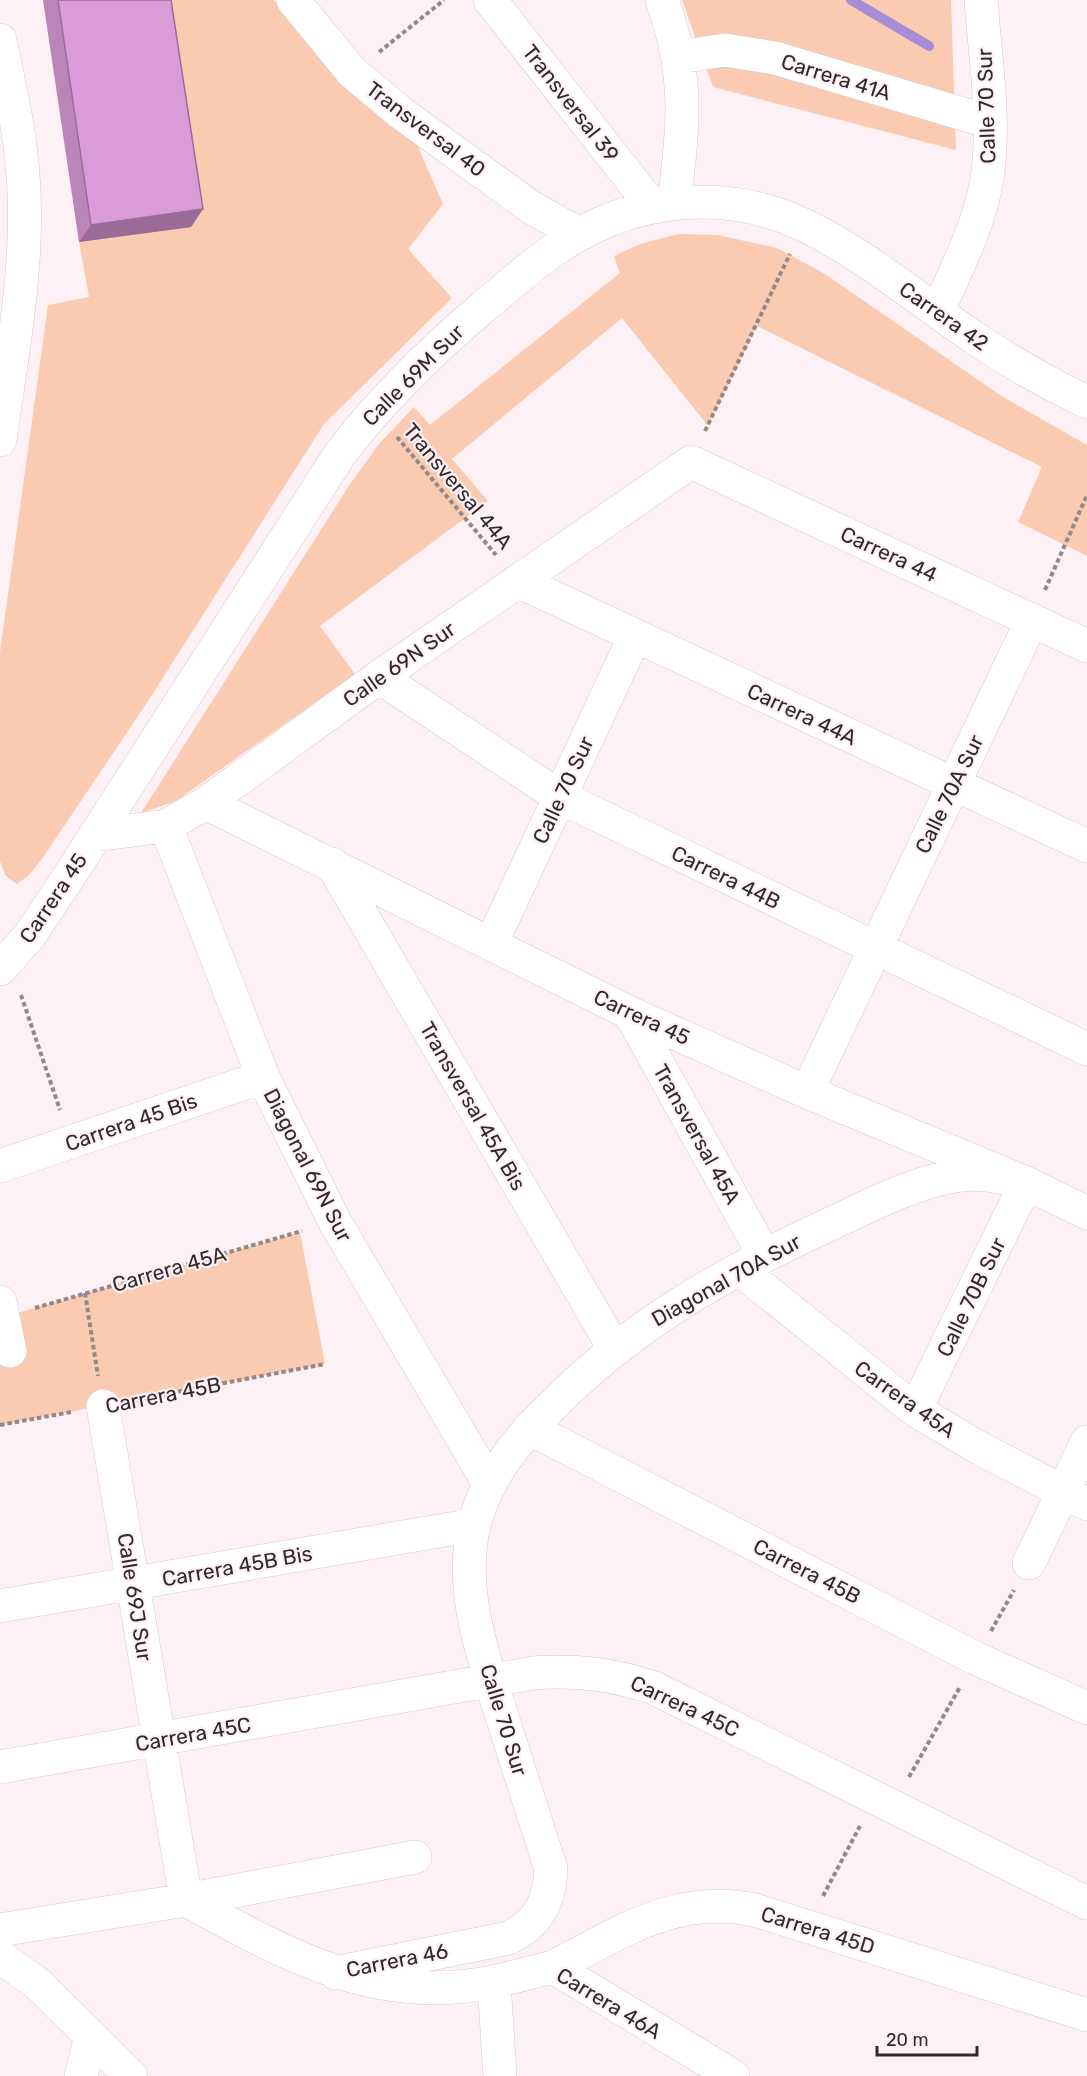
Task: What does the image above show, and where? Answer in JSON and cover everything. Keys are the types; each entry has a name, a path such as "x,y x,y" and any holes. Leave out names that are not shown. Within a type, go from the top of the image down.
{"street":[{"name":"Transversal 40","path":"293,0 352,72 463,160 532,208 579,234"},
{"name":"Transversal 39","path":"490,0 663,204"},
{"path":"662,0 679,57 684,108 663,204"},
{"name":"Calle 70 Sur","path":"938,311 977,216 987,181 990,122 981,0"},
{"path":"0,40 19,139 25,219 18,307 0,440"},
{"name":"Carrera 41A","path":"679,57 725,50 775,58 990,122"},
{"name":"Carrera 42","path":"663,204 740,205 804,225 843,246 1015,364 1087,402"},
{"name":"Calle 69M Sur","path":"95,835 340,454 374,411 437,347 530,268 579,234 603,221 663,204"},
{"name":"Calle 69N Sur","path":"95,835 166,826 206,802 518,581 691,462"},
{"name":"Carrera 44","path":"691,462 1087,646"},
{"name":"Carrera 44A","path":"518,581 1087,846"},
{"name":"Calle 70A Sur","path":"807,1092 1032,620"},
{"name":"Calle 70 Sur","path":"491,944 635,636"},
{"name":"Carrera 44B","path":"380,678 560,797 1087,1049"},
{"name":"Carrera 45","path":"206,802 630,1013 807,1092 1026,1183 1087,1213"},
{"name":"Diagonal 69N Sur","path":"166,826 263,1077 334,1222 490,1485"},
{"name":"Carrera 45","path":"3,955 30,934 95,835"},
{"name":"Transversal 45A Bis","path":"332,864 615,1348"},
{"name":"Transversal 45A","path":"630,1013 752,1262"},
{"name":"Carrera 45 Bis","path":"0,1166 263,1077"},
{"name":"Diagonal 70A Sur","path":"474,1525 490,1485 511,1450 529,1428 615,1348 687,1297 752,1262 900,1192 932,1181 956,1175 988,1174 1026,1183"},
{"name":"Calle 70B Sur","path":"915,1410 1026,1183"},
{"name":"Carrera 45A","path":"752,1262 915,1410 1075,1498"},
{"path":"2,1310 10,1351"},
{"name":"Calle 69J Sur","path":"103,1406 186,1900"},
{"name":"Carrera 45B","path":"529,1428 975,1658 1087,1708"},
{"path":"1029,1563 1075,1498 1087,1442"},
{"name":"Calle 70 Sur","path":"474,1525 469,1586 491,1682 551,1869 550,1888 540,1911"},
{"name":"Carrera 45B Bis","path":"0,1606 474,1525"},
{"name":"Carrera 45C","path":"0,1767 532,1673 564,1671 624,1678 654,1688 1087,1904"},
{"path":"0,1930 186,1900 415,1857"},
{"name":"Carrera 46","path":"186,1900 272,1946 334,1972 509,1938 528,1928 540,1911"},
{"name":"Carrera 45D","path":"553,1967 654,1917 693,1906 735,1906 808,1926 1087,2015"},
{"path":"0,1957 38,1984 131,2076"},
{"name":"Carrera 46A","path":"334,1972 370,1983 411,1988 454,1987 494,1982 553,1967 733,2076"},
{"path":"494,1982 500,2076"},
{"path":"81,2076 91,2036"}],"path":[{"path":"352,72 444,0"},
{"path":"691,462 804,225"},
{"name":"Transversal 44A","path":"374,411 518,581"},
{"path":"1032,620 1087,495"},
{"path":"3,955 70,1142"},
{"name":"Carrera 45A","path":"2,1310 86,1293 334,1222"},
{"path":"86,1293 103,1406"},
{"name":"Carrera 45B","path":"0,1425 325,1364"},
{"path":"808,1926 874,1798"}],"shaded area":[{"path":"157,0 274,0 335,76 415,140 443,204 408,249 452,298 324,424 152,695 42,859 28,876 17,884 5,875 0,861 0,652 48,305 89,297 79,242 190,226"},
{"path":"682,0 951,0 956,150 713,87"},
{"path":"678,234 718,235 777,248 825,274 1003,397 1087,445 1087,556 1018,522 1042,467 757,326 708,426 622,318 452,459 488,501 320,626 355,674 176,801 141,813 350,484 379,444 414,407 430,425 620,273 614,256 640,244"},
{"path":"300,1232 325,1364 0,1425 0,1353 3,1317"}],"building":[{"path":"58,0 171,0 203,209 91,225"}],"waterway":[{"path":"851,0 929,46"}]}
